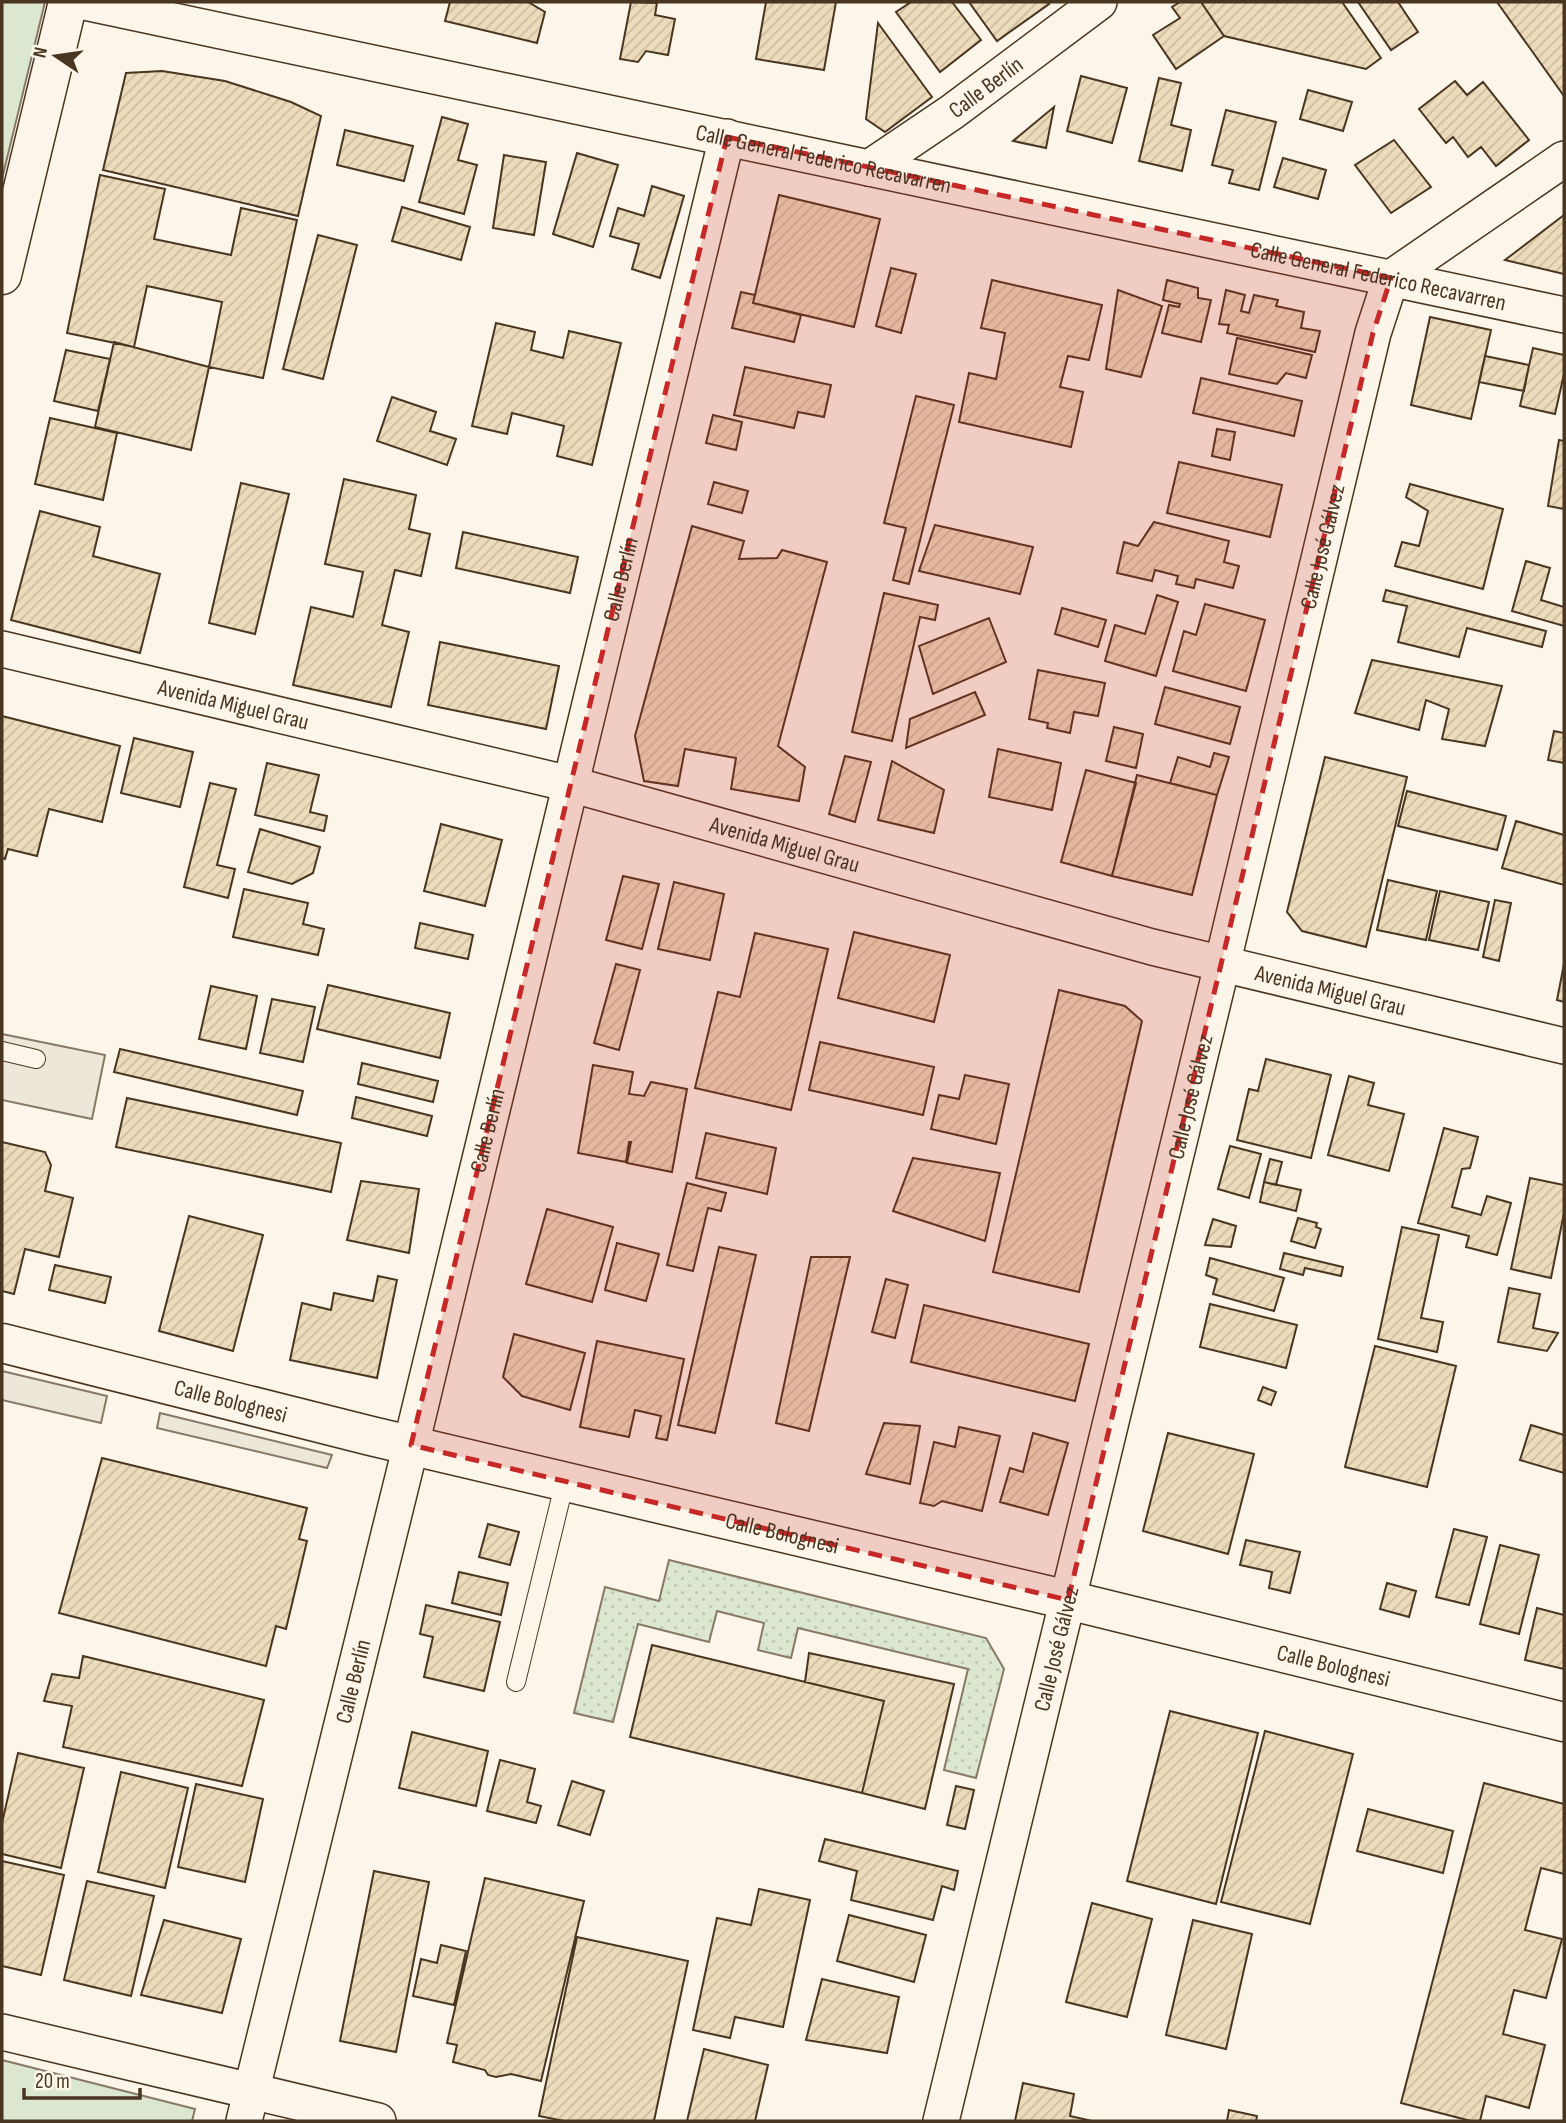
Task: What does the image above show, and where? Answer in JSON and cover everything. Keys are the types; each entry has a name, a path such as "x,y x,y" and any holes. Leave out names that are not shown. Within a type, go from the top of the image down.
{"main road":[{"path":"2,275 68,2"},
{"name":"Calle Bolognesi","path":"2,1343 411,1445 1068,1600 1564,1722"}],"street":[{"name":"Calle General Federico Recavarren","path":"84,2 1564,315"},
{"name":"Calle Berlín","path":"869,168 952,112 1098,2"},
{"name":"Calle Berlín","path":"248,2106 411,1445 727,137"},
{"path":"1391,278 1564,159"},
{"name":"Calle José Gálvez","path":"941,2121 1369,347 1391,278"},
{"name":"Avenida Miguel Grau","path":"2,649 570,784 1222,965 1564,1046"},
{"path":"2,2032 248,2106 378,2121"}],"lane":[{"path":"2,1051 36,1059"},
{"path":"516,1682 565,1481"}],"highlighted area":[{"path":"727,137 1391,278 1373,333 1068,1600 411,1445"}],"green space":[{"path":"2,2 45,2 2,179"},
{"path":"669,1560 986,1638 1004,1669 976,1778 944,1770 968,1669 798,1628 791,1658 758,1650 764,1623 717,1611 709,1642 638,1624 613,1722 574,1713 605,1587 659,1601"},
{"path":"2,2060 195,2109 192,2121 2,2121"}],"shaded area":[{"path":"2,1034 105,1055 92,1119 2,1100"},
{"path":"2,1371 107,1396 101,1423 2,1400"},
{"path":"160,1413 332,1455 327,1468 157,1428"}],"building":[{"path":"450,2 528,2 545,12 537,43 445,21"},
{"path":"631,2 657,3 655,15 675,19 668,55 646,51 638,62 620,59"},
{"path":"766,2 836,2 824,70 756,59"},
{"path":"911,2 952,2 981,40 940,72 896,12"},
{"path":"969,2 1047,2 1049,4 997,41"},
{"path":"1180,2 1201,2 1224,36 1176,69 1153,35 1180,18 1172,7"},
{"path":"1201,2 1342,2 1381,58 1366,69 1224,36"},
{"path":"1358,2 1398,2 1418,32 1391,50"},
{"path":"1497,2 1564,2 1564,96"},
{"path":"878,23 932,97 885,132 866,119"},
{"path":"162,71 225,81 291,102 321,116 298,216 103,170 126,73"},
{"path":"1081,76 1127,88 1112,143 1067,131"},
{"path":"1159,78 1181,83 1171,125 1191,130 1182,171 1139,161"},
{"path":"1455,81 1467,95 1483,82 1529,140 1496,166 1481,147 1468,157 1453,137 1446,143 1419,109"},
{"path":"1308,90 1352,102 1343,131 1300,119"},
{"path":"1054,107 1046,148 1013,141"},
{"path":"1226,110 1276,122 1259,190 1229,183 1233,170 1212,165"},
{"path":"442,117 468,124 458,160 477,165 464,214 419,202"},
{"path":"345,130 413,146 404,181 337,165"},
{"path":"1394,140 1431,187 1391,213 1355,165"},
{"path":"577,153 618,165 593,247 553,234"},
{"path":"504,155 546,162 534,235 493,228"},
{"path":"1283,158 1326,170 1318,199 1274,187"},
{"path":"100,175 165,189 154,239 231,255 241,208 297,220 263,378 209,367 222,302 147,286 134,347 67,333"},
{"path":"652,186 684,196 660,278 632,269 639,244 610,236 618,208 644,216"},
{"path":"779,195 880,219 854,327 753,303"},
{"path":"402,207 470,227 461,260 392,241"},
{"path":"1564,215 1564,274 1505,260"},
{"path":"318,235 357,245 323,379 283,369"},
{"path":"891,268 916,274 901,333 876,326"},
{"path":"992,280 1102,305 1089,360 1068,356 1060,387 1083,392 1071,447 959,422 969,373 996,379 1005,333 981,328"},
{"path":"1167,280 1198,288 1198,298 1211,300 1201,342 1162,333 1169,305 1179,307 1180,304 1163,300"},
{"path":"1118,290 1162,306 1141,377 1106,369"},
{"path":"1226,290 1245,295 1241,311 1249,313 1254,295 1278,300 1276,306 1304,312 1301,328 1320,331 1315,352 1227,333 1229,325 1219,324"},
{"path":"741,292 755,295 753,303 801,315 794,342 732,328"},
{"path":"1430,317 1491,330 1471,419 1411,405"},
{"path":"496,323 535,332 531,350 563,358 569,331 621,343 592,465 557,456 564,426 512,413 507,434 472,426"},
{"path":"1237,338 1312,355 1306,378 1286,373 1277,384 1229,374"},
{"path":"114,342 209,367 191,450 95,427"},
{"path":"1533,348 1564,355 1564,374 1555,414 1520,406"},
{"path":"66,350 110,359 98,411 54,401"},
{"path":"1485,356 1529,365 1524,391 1479,382"},
{"path":"745,367 831,385 824,417 798,412 794,428 734,415"},
{"path":"1201,378 1302,401 1294,436 1193,413"},
{"path":"916,396 954,405 909,584 893,580 906,528 884,523"},
{"path":"392,397 436,412 430,431 456,439 447,465 377,441"},
{"path":"713,415 742,422 736,450 706,443"},
{"path":"50,418 117,433 103,500 35,484"},
{"path":"1217,429 1235,432 1230,460 1212,456"},
{"path":"1559,440 1564,441 1564,509 1548,506"},
{"path":"1179,462 1282,485 1270,537 1167,513"},
{"path":"344,479 416,495 409,529 430,534 421,576 395,570 382,625 409,632 391,707 293,685 311,607 353,617 363,572 325,564"},
{"path":"714,482 748,491 742,513 708,504"},
{"path":"241,483 289,494 255,634 209,623"},
{"path":"1410,484 1503,509 1483,589 1395,566 1402,542 1419,546 1428,511 1406,497"},
{"path":"40,511 100,527 93,556 160,574 140,653 11,620"},
{"path":"1154,522 1229,541 1224,562 1239,566 1233,588 1196,579 1194,588 1176,584 1178,576 1155,570 1152,581 1117,573 1124,542 1138,546"},
{"path":"935,525 1033,547 1020,594 919,571"},
{"path":"692,526 744,541 739,559 777,558 782,550 827,562 778,746 805,767 799,801 731,789 736,758 685,749 678,786 644,781 635,736"},
{"path":"463,532 578,557 570,593 456,568"},
{"path":"1526,561 1550,568 1541,600 1564,607 1564,626 1512,611"},
{"path":"1386,590 1546,631 1542,647 1467,628 1459,657 1398,642 1407,606 1383,601"},
{"path":"884,593 938,605 935,620 920,617 892,741 852,732"},
{"path":"1157,595 1178,602 1156,676 1105,661 1115,625 1145,634"},
{"path":"1205,604 1265,620 1246,691 1173,671 1184,631 1196,635"},
{"path":"1062,608 1106,620 1098,647 1055,634"},
{"path":"989,618 1006,662 933,694 919,646"},
{"path":"440,642 559,666 546,729 428,705"},
{"path":"1372,660 1502,686 1485,746 1442,739 1449,709 1426,700 1419,730 1355,713"},
{"path":"1038,670 1105,683 1098,716 1074,712 1070,733 1047,728 1048,723 1029,719"},
{"path":"1165,687 1240,707 1230,744 1155,724"},
{"path":"975,692 985,715 906,748 910,719"},
{"path":"2,716 120,746 102,822 49,809 37,856 8,849 5,859 2,858"},
{"path":"1114,727 1143,734 1136,768 1106,761"},
{"path":"1554,731 1564,733 1564,763 1548,760"},
{"path":"134,738 193,752 180,807 121,793"},
{"path":"998,749 1061,763 1052,810 989,797"},
{"path":"1214,753 1229,757 1217,795 1170,783 1178,757 1210,767"},
{"path":"845,756 871,762 855,822 829,814"},
{"path":"1325,757 1407,777 1366,947 1302,931 1287,912"},
{"path":"892,761 944,790 934,833 878,820"},
{"path":"267,763 319,775 310,812 327,816 324,831 255,815"},
{"path":"1086,770 1136,783 1112,876 1061,862"},
{"path":"1137,775 1217,795 1192,895 1112,876"},
{"path":"210,783 236,789 217,865 235,869 228,898 184,887"},
{"path":"1407,791 1506,816 1497,850 1398,826"},
{"path":"1516,821 1564,835 1564,885 1502,868"},
{"path":"441,824 502,840 485,906 424,891"},
{"path":"260,829 320,847 313,873 292,884 248,872"},
{"path":"623,876 659,884 642,949 606,940"},
{"path":"1388,880 1437,891 1426,940 1377,930"},
{"path":"674,882 724,894 710,960 658,949"},
{"path":"244,889 308,903 303,924 324,929 318,955 233,937"},
{"path":"1440,891 1489,902 1478,950 1429,940"},
{"path":"1495,900 1511,903 1499,961 1483,957"},
{"path":"420,923 473,935 468,959 415,948"},
{"path":"854,932 950,955 934,1022 838,998"},
{"path":"755,933 828,949 791,1110 695,1088 718,992 740,997"},
{"path":"616,964 640,970 619,1050 594,1043"},
{"path":"1564,964 1564,1002 1557,1000"},
{"path":"328,985 450,1013 440,1058 317,1029"},
{"path":"211,986 257,996 246,1049 199,1039"},
{"path":"1059,990 1125,1006 1142,1021 1079,1292 993,1272"},
{"path":"272,999 315,1007 303,1062 260,1053"},
{"path":"820,1042 934,1067 923,1115 809,1090"},
{"path":"120,1049 303,1091 297,1115 114,1072"},
{"path":"1266,1059 1331,1075 1311,1158 1237,1140 1249,1089 1258,1091"},
{"path":"362,1063 438,1081 433,1102 358,1084"},
{"path":"593,1065 633,1072 629,1094 644,1096 651,1082 687,1089 672,1172 627,1163 631,1142 626,1162 578,1153"},
{"path":"965,1075 1009,1084 996,1144 931,1129 939,1095 959,1099"},
{"path":"1349,1076 1374,1083 1368,1105 1404,1114 1389,1171 1328,1155"},
{"path":"356,1097 432,1116 427,1136 352,1118"},
{"path":"127,1098 341,1143 331,1192 116,1147"},
{"path":"1444,1128 1478,1137 1470,1168 1462,1169 1452,1207 1481,1215 1487,1196 1511,1203 1497,1255 1466,1247 1469,1236 1418,1223"},
{"path":"706,1133 776,1148 767,1194 696,1178"},
{"path":"2,1142 45,1152 51,1165 45,1191 73,1198 59,1257 25,1249 14,1294 2,1291"},
{"path":"1230,1146 1261,1154 1249,1198 1218,1189"},
{"path":"913,1158 1000,1173 985,1241 893,1211"},
{"path":"1270,1159 1282,1162 1276,1185 1264,1182"},
{"path":"1530,1178 1564,1185 1564,1213 1551,1278 1511,1269"},
{"path":"361,1181 419,1189 409,1253 347,1240"},
{"path":"1264,1182 1301,1190 1296,1211 1260,1202"},
{"path":"687,1183 726,1193 721,1211 708,1208 693,1271 667,1265"},
{"path":"547,1209 613,1227 592,1302 526,1284"},
{"path":"189,1216 263,1235 233,1351 159,1331"},
{"path":"1298,1218 1317,1223 1316,1227 1321,1229 1315,1248 1291,1241"},
{"path":"1213,1219 1236,1226 1231,1247 1205,1245"},
{"path":"1402,1227 1439,1235 1421,1318 1443,1322 1437,1352 1378,1339"},
{"path":"617,1243 659,1254 646,1301 605,1290"},
{"path":"719,1247 756,1255 715,1433 678,1425"},
{"path":"1284,1253 1343,1267 1341,1276 1305,1268 1303,1275 1280,1269"},
{"path":"811,1257 850,1257 809,1431 776,1423"},
{"path":"1210,1258 1284,1278 1274,1311 1213,1294 1217,1279 1206,1275"},
{"path":"55,1265 111,1277 105,1303 49,1290"},
{"path":"378,1276 397,1280 377,1378 290,1360 302,1303 331,1310 334,1293 373,1301"},
{"path":"886,1279 908,1285 895,1338 872,1332"},
{"path":"1509,1288 1540,1294 1533,1328 1558,1333 1547,1351 1498,1342"},
{"path":"1210,1304 1297,1325 1286,1368 1200,1347"},
{"path":"924,1305 1089,1344 1075,1401 911,1362"},
{"path":"514,1334 585,1353 570,1410 522,1396 503,1377"},
{"path":"597,1341 684,1359 667,1440 656,1438 661,1416 635,1410 629,1437 580,1427"},
{"path":"1375,1346 1456,1366 1427,1487 1345,1467"},
{"path":"1263,1387 1276,1392 1271,1405 1258,1400"},
{"path":"884,1423 920,1426 910,1484 866,1474"},
{"path":"1531,1425 1564,1435 1564,1473 1520,1460"},
{"path":"959,1427 1000,1436 982,1511 942,1501 934,1506 920,1503 934,1442 955,1447"},
{"path":"1033,1433 1068,1443 1048,1515 1000,1502 1010,1468 1023,1472"},
{"path":"1168,1433 1254,1454 1228,1554 1143,1531"},
{"path":"102,1458 307,1508 299,1539 307,1541 286,1629 276,1626 266,1666 59,1613"},
{"path":"488,1524 519,1532 510,1565 479,1557"},
{"path":"1454,1529 1487,1537 1469,1605 1436,1597"},
{"path":"1246,1540 1300,1552 1290,1593 1269,1588 1272,1572 1240,1565"},
{"path":"1500,1545 1539,1555 1519,1634 1480,1624"},
{"path":"459,1572 508,1583 501,1615 452,1603"},
{"path":"1387,1583 1416,1591 1409,1617 1380,1609"},
{"path":"426,1605 500,1622 484,1691 424,1677 433,1637 420,1634"},
{"path":"1537,1608 1564,1615 1564,1669 1525,1660"},
{"path":"652,1645 884,1701 862,1793 630,1737"},
{"path":"809,1653 954,1684 925,1809 862,1793 884,1701 805,1682"},
{"path":"83,1656 264,1700 242,1786 63,1747 72,1706 44,1701 52,1674 79,1678"},
{"path":"1170,1711 1258,1733 1216,1904 1127,1881"},
{"path":"1265,1731 1353,1754 1310,1924 1221,1902"},
{"path":"412,1732 488,1751 476,1806 399,1788"},
{"path":"18,1753 84,1768 61,1868 2,1854 2,1823"},
{"path":"500,1760 535,1769 527,1802 541,1806 536,1823 487,1811"},
{"path":"121,1772 188,1788 165,1888 98,1872"},
{"path":"572,1781 604,1791 590,1835 558,1825"},
{"path":"1484,1783 1564,1804 1564,1874 1541,1868 1525,1930 1562,1939 1546,1998 1514,1990 1503,2034 1545,2045 1529,2108 1486,2096 1480,2121 1471,2121 1401,2103"},
{"path":"196,1784 263,1799 245,1882 178,1867"},
{"path":"956,1786 974,1790 965,1829 947,1825"},
{"path":"1368,1809 1453,1831 1443,1873 1357,1851"},
{"path":"825,1839 958,1871 954,1890 942,1886 933,1920 851,1900 857,1871 819,1861"},
{"path":"2,1861 64,1875 41,1975 2,1966"},
{"path":"374,1871 429,1882 396,2052 340,2041"},
{"path":"485,1878 584,1901 541,2081 511,2074 496,2077 488,2075 485,2070 453,2062 457,2045 447,2043"},
{"path":"87,1881 154,1896 131,1996 64,1980"},
{"path":"759,1889 810,1900 783,2027 735,2017 730,2038 693,2030 717,1918 751,1925"},
{"path":"1092,1903 1152,1919 1127,2017 1066,2002"},
{"path":"849,1915 926,1935 914,1982 837,1961"},
{"path":"164,1920 241,1939 222,2013 141,1995"},
{"path":"1193,1920 1252,1934 1226,2049 1166,2035"},
{"path":"577,1937 688,1961 654,2121 564,2121 539,2116"},
{"path":"441,1945 466,1951 454,2005 413,1996 421,1959 437,1963"},
{"path":"822,1979 899,1997 887,2053 806,2040"},
{"path":"704,2049 768,2065 755,2121 687,2121"},
{"path":"1023,2083 1074,2094 1070,2116 1092,2121 1015,2121"},
{"path":"1229,2110 1257,2116 1256,2121 1227,2121"}]}
